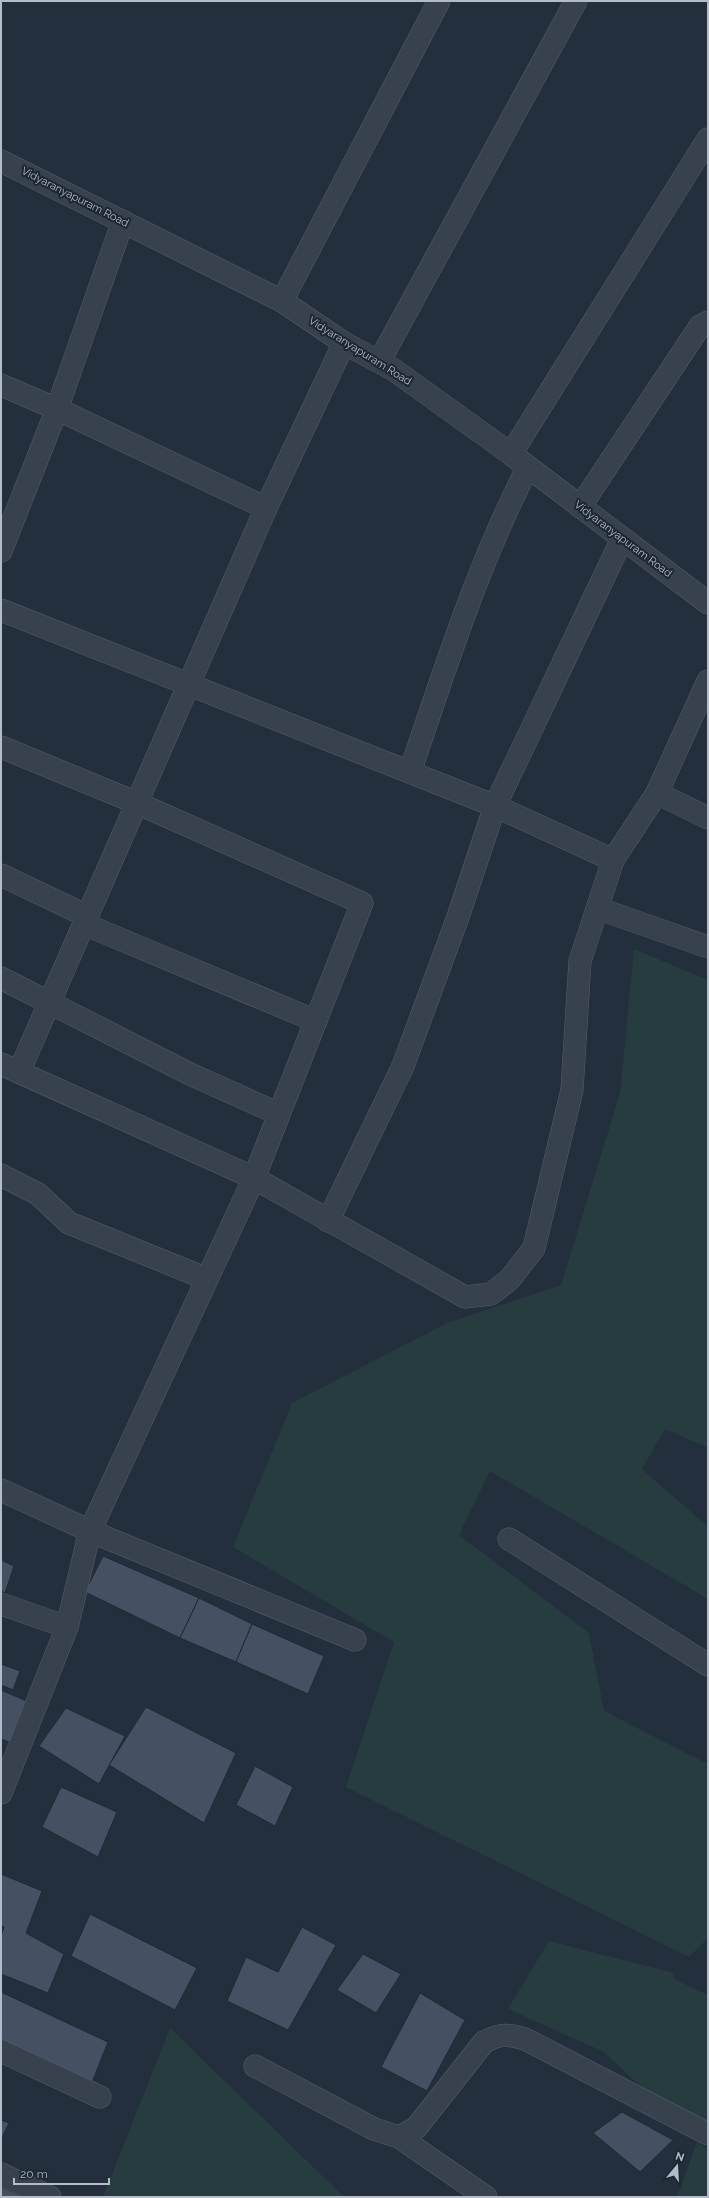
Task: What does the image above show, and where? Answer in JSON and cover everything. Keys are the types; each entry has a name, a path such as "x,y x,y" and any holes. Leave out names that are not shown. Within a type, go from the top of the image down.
{"street":[{"path":"282,301 439,1"},
{"path":"379,362 576,1"},
{"path":"410,772 468,603 504,513 519,461 708,139"},
{"name":"Vidyaranyapuram Road","path":"1,161 282,301 344,343 394,370 519,461 708,603"},
{"path":"1,551 57,409 122,221"},
{"path":"580,507 700,326 708,322"},
{"path":"344,343 266,508 50,1002 10,1068 254,1178 328,1221 465,1296 491,1294 510,1279 534,1248 572,1090 580,961 613,860 658,793 708,681"},
{"path":"1,385 57,409 266,508"},
{"path":"328,1221 403,1066 458,917 495,806 622,539"},
{"path":"1,610 495,806 613,860"},
{"path":"1,747 137,803 362,902 254,1178 90,1531 67,1627 8,1754 1,1793"},
{"path":"658,793 708,818"},
{"path":"1,875 85,920 316,1021"},
{"path":"598,908 708,947"},
{"path":"1,978 190,1074 279,1114"},
{"path":"1,1175 38,1194 69,1223 207,1279"},
{"path":"1,1490 90,1531 355,1640"},
{"path":"509,1539 708,1665"},
{"path":"1,1604 67,1627"},
{"path":"399,2137 416,2128 484,2042 498,2034 525,2039 708,2134"},
{"path":"1,2050 100,2098"},
{"path":"255,2066 374,2129 399,2137 486,2197"},
{"path":"1,2174 50,2197"}],"green space":[{"path":"634,949 708,980 708,1448 665,1429 642,1469 708,1527 708,1599 490,1471 459,1535 589,1633 604,1711 708,1764 708,1938 689,1957 346,1787 394,1642 233,1547 292,1403 447,1323 561,1285 620,1093"},
{"path":"549,1941 674,1973 674,1979 708,1995 708,2126 650,2095 604,2052 508,2009"},
{"path":"170,2028 344,2197 103,2197"},
{"path":"697,2142 708,2150 708,2197 677,2197"}],"building":[{"path":"103,1556 199,1598 180,1638 85,1592"},
{"path":"1,1560 14,1566 5,1593 1,1591"},
{"path":"199,1598 252,1624 236,1662 180,1638"},
{"path":"252,1624 324,1656 308,1694 236,1662"},
{"path":"1,1664 20,1671 13,1690 1,1685"},
{"path":"1,1690 29,1702 14,1744 1,1739"},
{"path":"146,1707 236,1753 204,1823 109,1765"},
{"path":"66,1708 125,1736 99,1784 39,1746"},
{"path":"255,1766 293,1787 275,1826 236,1805"},
{"path":"61,1787 117,1812 98,1857 42,1827"},
{"path":"1,1874 42,1891 26,1933 64,1954 48,1993 1,1974 1,1936 4,1927 1,1925"},
{"path":"90,1914 197,1968 175,2010 71,1956"},
{"path":"302,1927 336,1945 288,2030 227,2001 246,1957 278,1972"},
{"path":"363,1954 401,1974 376,2013 337,1990"},
{"path":"1,1992 108,2042 91,2085 1,2041"},
{"path":"420,1993 465,2020 427,2091 381,2067"},
{"path":"622,2112 673,2140 640,2172 593,2133"},
{"path":"1,2120 9,2123 1,2140"},
{"path":"1,2187 24,2197 1,2197"}]}
